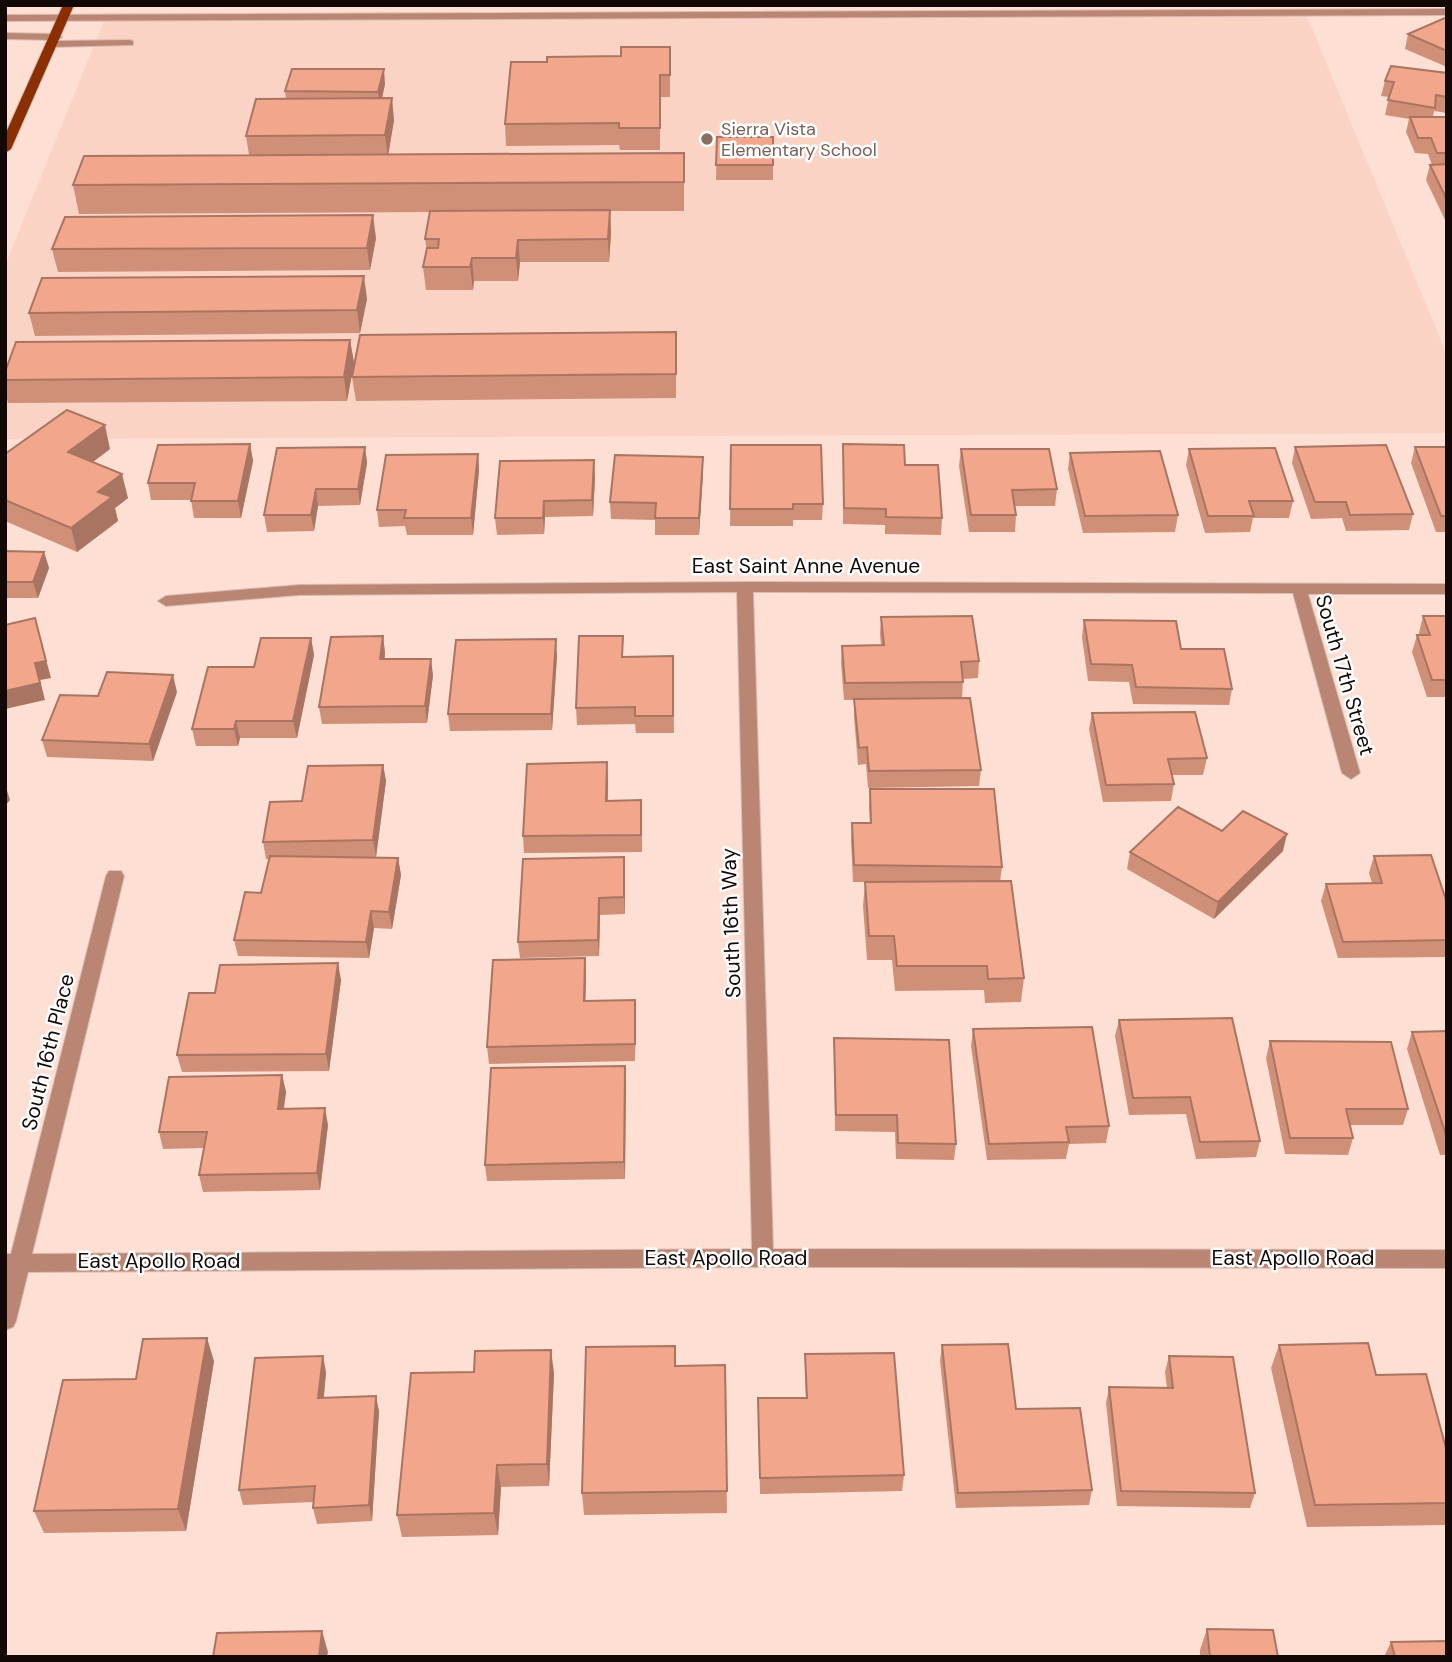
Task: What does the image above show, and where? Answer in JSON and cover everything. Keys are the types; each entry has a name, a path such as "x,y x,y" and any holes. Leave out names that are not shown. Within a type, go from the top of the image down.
{"main road":[{"path":"5,149 67,11"}],"street":[{"path":"5,18 67,11 627,9 1447,12"},
{"path":"5,36 54,41 129,43"},
{"name":"East Saint Anne Avenue","path":"166,601 299,590 745,587 1447,589"},
{"name":"South 16th Way","path":"745,587 763,1258"},
{"name":"South 17th Street","path":"1299,588 1351,773"},
{"name":"South 16th Place","path":"5,1321 13,1263 115,876"},
{"name":"East Apollo Road","path":"13,1263 763,1258 1447,1259"}],"shaded area":[{"name":"Sierra Vista Elementary School","path":"1304,9 1447,355 1447,433 5,439 5,266 107,13"}],"building":[{"path":"1447,17 1447,51 1408,34"},
{"path":"621,47 670,47 670,75 660,75 660,128 619,128 619,123 505,124 511,62 547,62 547,57 621,56"},
{"path":"1391,66 1447,73 1447,97 1436,95 1435,108 1388,100 1394,82 1385,81"},
{"path":"292,69 384,69 378,92 285,91"},
{"path":"392,98 385,135 246,136 256,99"},
{"path":"1410,117 1447,117 1447,153 1437,153 1431,138 1418,138"},
{"path":"717,137 773,137 773,165 716,165"},
{"path":"684,153 684,182 73,185 84,156"},
{"path":"1447,164 1447,200 1430,165"},
{"path":"610,210 608,239 518,240 516,258 472,258 470,267 423,267 427,248 438,248 439,239 425,239 430,211"},
{"path":"373,215 367,248 52,249 65,217"},
{"path":"364,276 357,310 29,313 42,278"},
{"path":"676,332 676,374 352,377 360,335"},
{"path":"350,340 344,377 5,380 5,372 16,342"},
{"path":"67,410 105,425 68,452 122,474 98,492 112,497 71,528 5,500 5,454"},
{"path":"250,444 238,501 191,501 195,483 148,483 158,445"},
{"path":"843,444 904,445 905,465 938,465 942,518 886,517 886,509 844,508"},
{"path":"731,445 821,445 823,504 793,504 793,509 730,509"},
{"path":"1386,445 1413,514 1350,515 1346,502 1315,502 1295,447"},
{"path":"365,447 358,489 316,489 311,515 264,515 277,448"},
{"path":"1415,447 1447,447 1447,516 1441,516"},
{"path":"1275,448 1293,501 1249,501 1254,516 1208,516 1189,449"},
{"path":"961,449 1049,449 1057,489 1012,490 1016,515 971,515"},
{"path":"1160,451 1178,515 1085,516 1070,453"},
{"path":"478,454 471,518 404,518 406,510 377,510 386,455"},
{"path":"615,455 703,457 699,518 655,518 656,503 610,502"},
{"path":"594,460 592,500 544,501 543,518 495,518 500,461"},
{"path":"5,551 44,552 33,582 5,582"},
{"path":"972,616 979,661 961,662 963,682 845,683 842,646 884,645 881,617"},
{"path":"1423,616 1447,616 1447,680 1432,680 1417,635 1430,635"},
{"path":"35,618 46,661 35,663 40,683 5,691 5,625"},
{"path":"1084,620 1176,621 1181,649 1224,649 1232,689 1136,687 1132,665 1091,664"},
{"path":"383,636 380,659 431,659 425,706 319,707 331,637"},
{"path":"579,636 623,636 622,657 673,656 673,716 635,716 635,707 576,708"},
{"path":"261,638 311,638 293,721 236,721 234,729 192,729 208,667 254,667"},
{"path":"556,639 551,714 448,714 456,640"},
{"path":"107,672 173,675 149,744 42,740 60,695 98,696"},
{"path":"970,698 981,770 869,771 867,747 859,748 854,699"},
{"path":"1195,712 1207,758 1168,759 1174,784 1106,785 1092,713"},
{"path":"607,762 606,801 641,800 641,835 523,836 527,764"},
{"path":"383,765 373,840 263,842 270,802 302,801 308,766"},
{"path":"870,789 994,789 1002,867 854,865 852,823 871,823"},
{"path":"1178,807 1222,831 1243,811 1287,834 1218,902 1130,852"},
{"path":"1431,855 1447,903 1447,940 1343,942 1326,884 1382,883 1374,856"},
{"path":"270,856 398,858 389,912 371,911 366,942 234,940 245,892 261,893"},
{"path":"624,857 624,897 599,898 598,940 518,942 523,859"},
{"path":"1011,881 1024,978 988,979 987,966 897,966 894,936 869,936 865,882"},
{"path":"585,958 584,1001 635,1000 635,1044 487,1047 493,960"},
{"path":"338,963 326,1054 177,1055 189,993 215,993 220,965"},
{"path":"1232,1018 1260,1141 1200,1142 1190,1097 1133,1098 1119,1020"},
{"path":"1092,1027 1109,1126 1066,1127 1069,1142 989,1144 973,1029"},
{"path":"1447,1031 1447,1138 1412,1032"},
{"path":"834,1038 949,1040 956,1144 898,1143 897,1115 836,1115"},
{"path":"1270,1041 1391,1042 1408,1109 1346,1109 1353,1138 1290,1138"},
{"path":"625,1066 624,1162 485,1165 491,1068"},
{"path":"282,1075 278,1109 325,1108 317,1173 199,1175 207,1132 159,1132 169,1077"},
{"path":"207,1338 178,1509 34,1511 63,1380 136,1379 143,1339"},
{"path":"1368,1343 1376,1375 1426,1374 1447,1452 1447,1503 1315,1505 1279,1345"},
{"path":"1008,1344 1016,1409 1080,1408 1092,1490 958,1493 942,1345"},
{"path":"675,1346 675,1366 725,1365 727,1491 582,1493 586,1347"},
{"path":"551,1350 547,1464 497,1465 494,1513 397,1515 411,1373 474,1372 475,1351"},
{"path":"894,1353 904,1475 760,1478 758,1398 807,1398 805,1354"},
{"path":"323,1356 318,1398 376,1396 369,1505 313,1508 315,1486 239,1490 255,1358"},
{"path":"1169,1356 1233,1357 1255,1493 1121,1491 1109,1387 1173,1388"},
{"path":"1207,1629 1273,1630 1278,1657 1210,1657"},
{"path":"322,1631 319,1657 213,1657 217,1633"},
{"path":"1447,1641 1447,1657 1395,1657 1391,1642"}],"place":[{"name":"Sierra Vista Elementary School","path":"707,139"}]}
